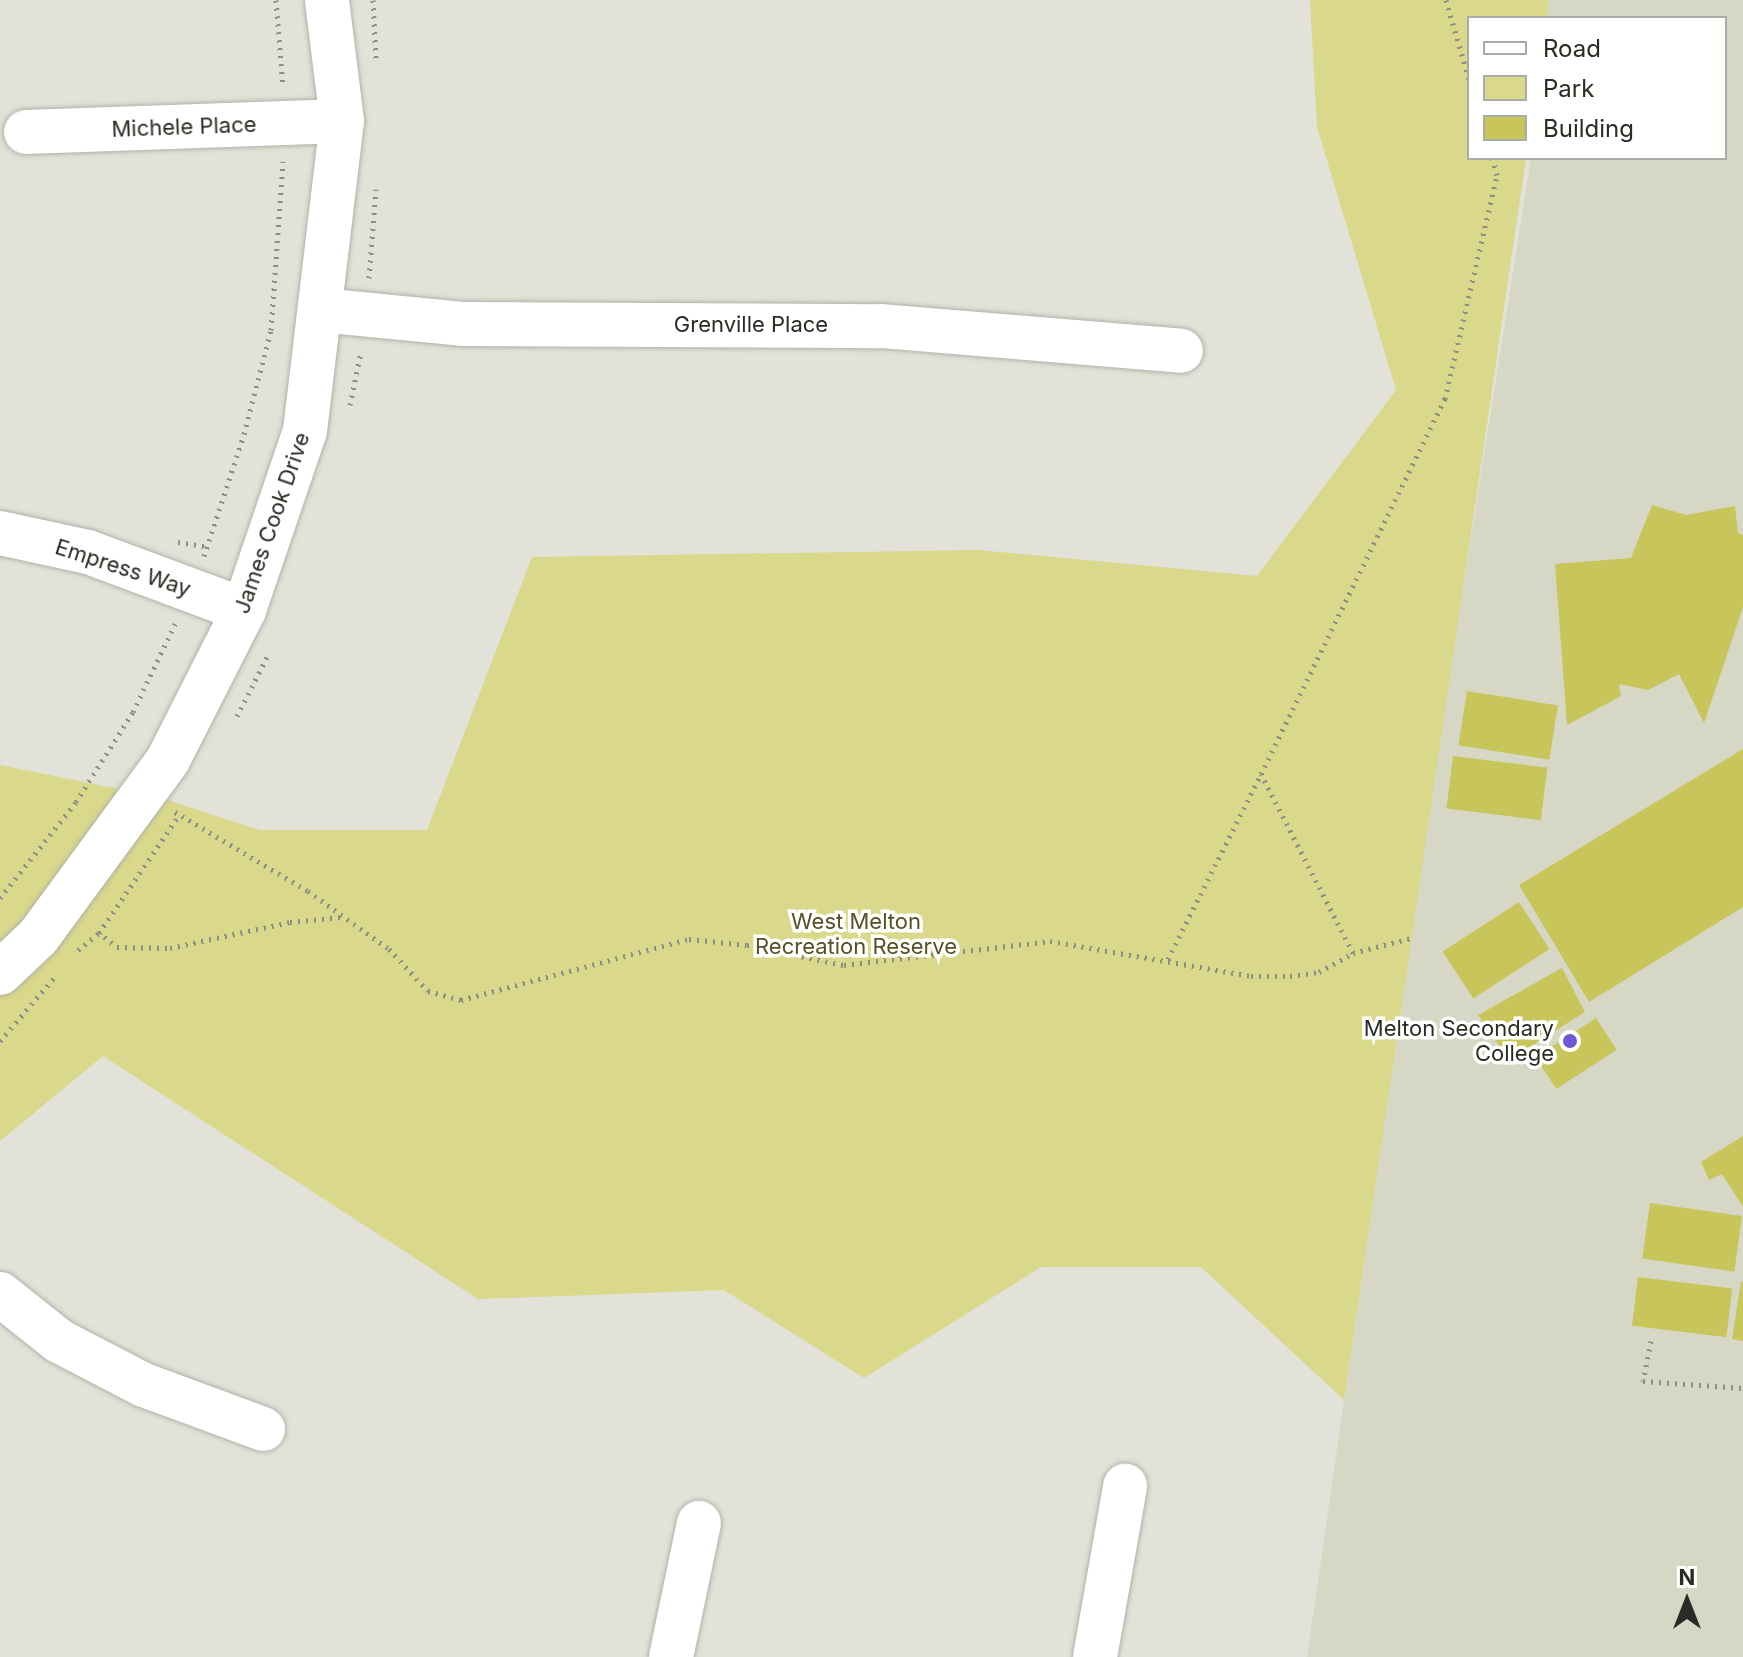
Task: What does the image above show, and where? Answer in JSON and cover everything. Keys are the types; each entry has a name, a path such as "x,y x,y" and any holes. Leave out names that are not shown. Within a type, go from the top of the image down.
{"street":[{"name":"James Cook Drive","path":"0,973 38,937 168,760 244,610 305,431 342,121 327,0"},
{"name":"Michele Place","path":"26,132 342,121"},
{"name":"Grenville Place","path":"320,310 462,324 880,326 1181,351"},
{"name":"Empress Way","path":"0,533 88,552 244,610"},
{"path":"0,1294 73,1348 144,1385 263,1429"},
{"path":"1095,1657 1125,1486"},
{"path":"671,1657 699,1523"}],"path":[{"path":"0,898 76,802 133,712 208,547 244,434 271,330 283,123 283,69 276,0"},
{"path":"1446,0 1467,72"},
{"path":"1168,959 1445,399 1497,175 1493,160"},
{"path":"1261,774 1353,953"},
{"path":"143,794 283,876 389,949 428,991 461,1000 689,939 747,945 844,965 1050,941 1168,959 1251,976 1290,976 1319,972 1353,953 1412,938"},
{"path":"62,904 117,947 170,948 290,922 342,917"},
{"path":"1651,1341 1643,1381 1743,1388"}],"shaded area":[{"name":"Melton Secondary College","path":"1549,0 1743,0 1743,1657 1307,1657 1448,683 1531,160 1727,160 1727,16 1547,16"}],"green space":[{"name":"West Melton Recreation Reserve","path":"1310,0 1549,0 1547,16 1467,16 1467,160 1526,160 1344,1400 1201,1267 1041,1267 864,1378 724,1290 478,1299 103,1056 0,1141 0,765 158,797 260,830 427,830 532,557 978,550 1257,576 1396,390 1317,127"}],"building":[{"path":"1652,505 1686,515 1735,506 1738,533 1743,535 1743,607 1704,723 1679,674 1648,690 1619,684 1621,696 1567,725 1555,564 1631,558"},
{"path":"1467,691 1558,705 1549,760 1458,745"},
{"path":"1743,749 1743,907 1589,1002 1519,885"},
{"path":"1453,756 1547,768 1541,820 1447,809"},
{"path":"1519,902 1549,949 1473,999 1443,952"},
{"path":"1562,968 1585,1012 1509,1060 1478,1015"},
{"path":"1596,1018 1617,1050 1556,1089 1536,1057"},
{"path":"1743,1136 1743,1207 1722,1174 1709,1180 1701,1162"},
{"path":"1650,1203 1742,1216 1734,1271 1642,1258"},
{"path":"1638,1277 1732,1289 1726,1337 1632,1326"},
{"path":"1743,1282 1743,1341 1732,1339"}],"place":[{"name":"Melton Secondary College","path":"1570,1041"}]}
